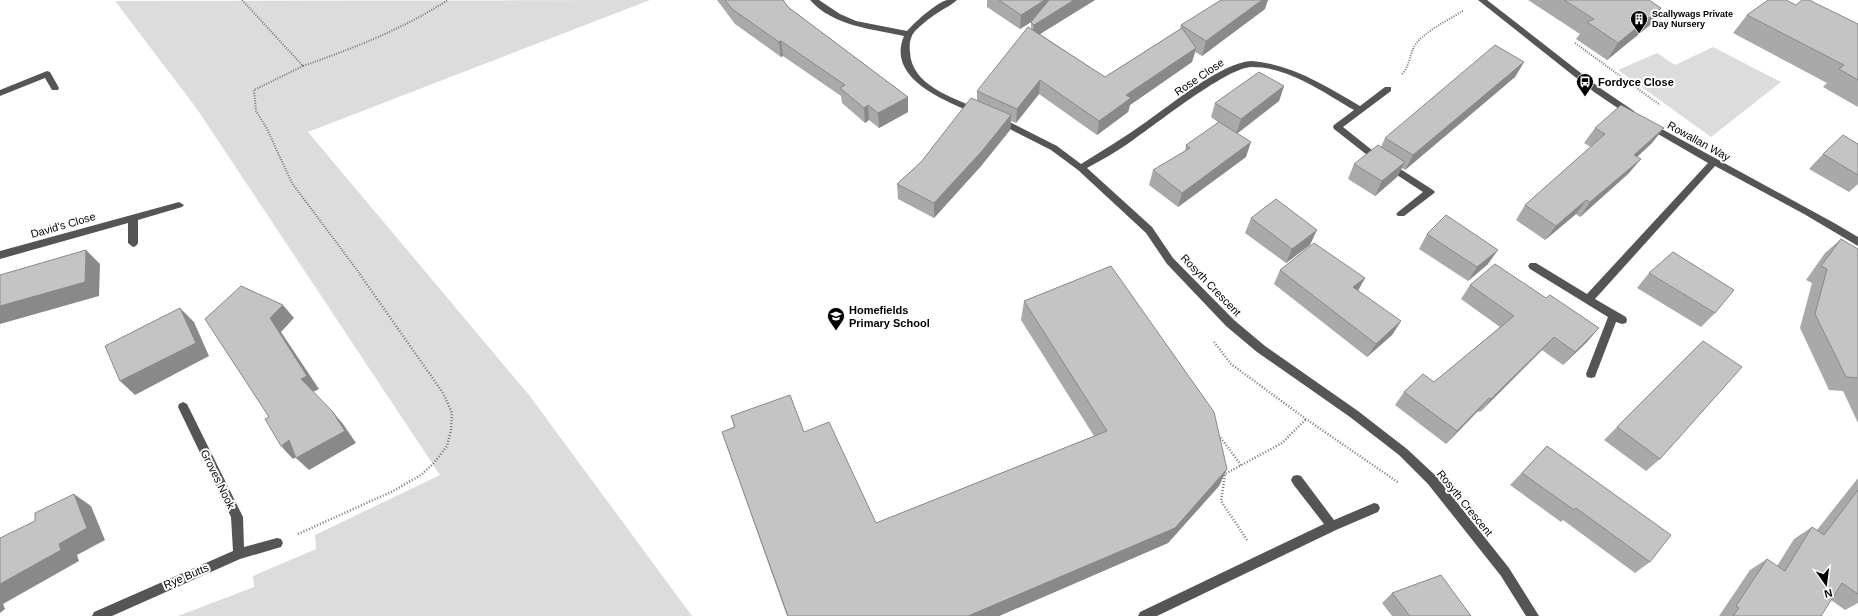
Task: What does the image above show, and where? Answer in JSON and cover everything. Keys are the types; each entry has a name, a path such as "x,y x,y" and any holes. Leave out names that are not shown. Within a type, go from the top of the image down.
{"street":[{"path":"814,0 822,4 837,16 854,23 909,34 935,10 953,0"},
{"name":"Rowallan Way","path":"1482,0 1597,90 1635,116 1714,162 1818,217 1858,242"},
{"name":"Rosyth Crescent","path":"909,34 905,49 907,61 912,74 947,98 1018,128 1054,148 1081,168 1149,230 1170,261 1230,323 1260,349 1354,414 1403,452 1432,480 1505,572 1533,616"},
{"name":"Rose Close","path":"1081,168 1121,144 1220,75 1239,66 1250,64 1286,70 1360,110"},
{"path":"0,93 47,74 55,88"},
{"path":"1388,89 1337,127 1374,156 1430,192 1401,214"},
{"path":"1589,299 1714,162"},
{"name":"David's Close","path":"0,255 179,205"},
{"path":"133,218 133,244"},
{"path":"1533,266 1618,318 1591,374"},
{"name":"Groves Nook","path":"183,407 237,517 239,554"},
{"path":"1297,480 1332,526"},
{"path":"1144,616 1332,526 1374,508"},
{"name":"Rye Butts","path":"98,616 239,554 277,543"}],"path":[{"path":"242,0 302,66"},
{"path":"277,543 391,492 421,475 447,446 451,430 452,413 443,393 371,288 292,183 266,127 256,111 254,90 302,66 348,50 390,32 430,13 448,0"},
{"path":"1400,75 1407,70 1416,43 1468,7"},
{"path":"1570,39 1660,105"},
{"path":"1212,340 1231,364 1306,419 1402,486"},
{"path":"1261,560 1221,501 1225,474 1282,443 1306,419"},
{"path":"1214,428 1241,465"}],"shaded area":[{"path":"650,0 308,132 529,395 692,616 178,616 254,587 253,576 316,549 315,535 440,475 197,109 115,1"},
{"path":"1713,47 1781,82 1711,137 1618,70 1657,53 1675,65"}],"building":[{"path":"725,0 783,0 788,7 908,97 878,113 868,105 864,108 840,88 845,85 732,9"},
{"path":"999,0 1045,0 1021,15"},
{"path":"1049,0 1074,0 1034,25 1031,22"},
{"path":"1221,0 1262,0 1206,41 1181,25"},
{"path":"1564,0 1649,0 1661,8 1618,43 1587,22 1594,19"},
{"path":"1768,0 1786,0 1796,5 1802,0 1809,0 1858,24 1858,80 1839,69 1844,65 1747,15"},
{"path":"1028,27 1105,77 1182,28 1196,48 1126,95 1131,98 1099,121 1040,80 1017,109 977,91"},
{"path":"1495,45 1524,62 1413,155 1385,138"},
{"path":"1259,72 1284,86 1241,119 1215,103"},
{"path":"971,98 1011,115 982,151 934,203 897,184 921,162"},
{"path":"1621,105 1664,128 1634,155 1641,159 1590,202 1586,200 1556,226 1525,205 1605,134 1595,128"},
{"path":"1219,122 1251,142 1182,193 1153,170 1190,148 1186,145"},
{"path":"1843,135 1858,144 1858,175 1823,154"},
{"path":"1378,145 1405,162 1382,181 1354,164"},
{"path":"1276,199 1317,230 1292,249 1251,218"},
{"path":"1446,215 1498,250 1477,267 1427,234"},
{"path":"1841,239 1858,249 1858,378 1846,377 1815,314 1827,269 1821,266"},
{"path":"1314,243 1365,278 1353,287 1401,321 1376,344 1280,270"},
{"path":"86,250 85,282 0,306 0,275"},
{"path":"1673,252 1734,290 1715,313 1649,273"},
{"path":"1495,264 1546,298 1550,295 1599,328 1575,352 1554,337 1491,399 1489,398 1457,431 1404,392 1423,374 1434,382 1514,316 1470,285"},
{"path":"1111,266 1214,412 1227,469 1175,528 968,616 788,616 722,432 735,427 731,416 790,395 804,432 829,422 876,523 1107,431 1024,301"},
{"path":"241,286 283,305 270,318 307,376 301,379 332,411 345,431 296,458 289,440 281,446 265,419 269,417 205,319"},
{"path":"180,308 196,343 120,381 105,346"},
{"path":"1703,341 1742,367 1660,459 1617,427"},
{"path":"1547,446 1671,535 1650,562 1576,508 1574,510 1522,473"},
{"path":"1858,490 1858,594 1842,583 1821,616 1733,616 1739,608 1736,606 1767,559 1785,571 1812,527 1824,535"},
{"path":"74,494 87,528 59,544 61,550 0,584 0,538 35,521 35,513"},
{"path":"1441,575 1471,616 1410,616 1392,593"}],"place":[{"name":"Scallywags Private Day Nursery","path":"1639,34"},
{"name":"Fordyce Close","path":"1585,97"},
{"name":"Homefields Primary School","path":"836,331"}]}
